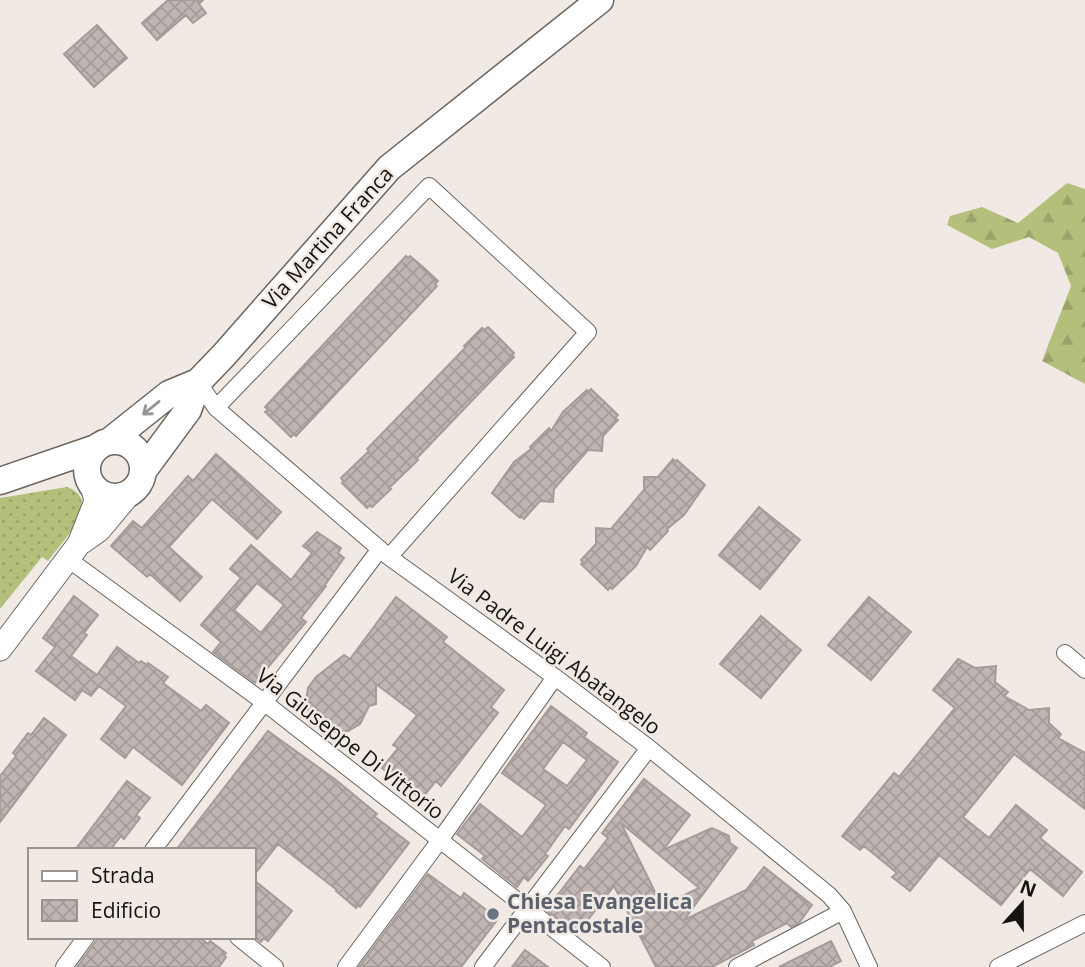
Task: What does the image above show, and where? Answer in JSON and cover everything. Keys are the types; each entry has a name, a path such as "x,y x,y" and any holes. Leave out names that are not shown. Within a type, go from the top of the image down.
{"main road":[{"name":"Via Martina Franca","path":"0,482 103,444 169,394 198,382 388,168 600,0"},
{"name":"Via Martina Franca","path":"136,482 188,410 198,382"},
{"path":"118,441 134,448 142,462 136,482 122,496 105,495 90,481 88,461 103,444 118,441"},
{"name":"Via Martina Franca","path":"0,482 66,476 90,481"}],"street":[{"path":"155,848 384,553 588,332 429,186 216,408"},
{"name":"Via Padre Luigi Abatangelo","path":"198,382 216,408 384,553 649,748 829,895 843,911 869,967"},
{"path":"0,649 73,551 96,501 90,481"},
{"path":"73,551 99,530 136,482"},
{"name":"Via Giuseppe Di Vittorio","path":"73,551 602,967"},
{"path":"1065,653 1085,670"},
{"path":"346,967 555,677"},
{"path":"483,967 649,748"},
{"path":"737,967 843,911"},
{"path":"998,967 1085,923"},
{"path":"64,967 85,939"},
{"path":"240,939 275,967"}],"green space":[{"path":"1067,183 1085,189 1085,384 1042,361 1071,286 1058,253 1029,237 992,249 947,225 950,216 982,207 1018,223"},
{"path":"67,487 78,493 82,502 76,522 48,561 42,557 0,609 0,498"}],"building":[{"path":"168,0 203,0 199,4 206,13 193,23 186,15 157,40 142,23"},
{"path":"97,25 127,58 94,87 64,54"},
{"path":"406,256 410,256 438,281 435,284 437,286 296,436 294,434 291,437 265,412 268,410 265,407"},
{"path":"488,327 514,353 514,357 389,488 391,489 372,507 370,505 367,508 342,483 341,478 466,347 464,346 482,328 484,330"},
{"path":"591,389 618,415 615,418 618,420 603,436 602,451 588,450 554,489 553,502 540,501 524,519 521,516 520,518 492,493 514,462 531,449 549,428 551,431 563,412"},
{"path":"216,454 281,512 257,539 212,499 169,547 202,577 180,601 150,574 147,577 111,546 133,521 142,528 188,476 193,481"},
{"path":"673,459 705,485 684,515 667,529 650,550 647,547 636,566 608,590 581,564 581,560 596,544 596,528 611,529 644,490 644,477 658,477"},
{"path":"759,507 800,540 760,589 719,555"},
{"path":"317,532 341,548 338,553 344,558 301,618 306,622 255,683 213,652 221,642 201,625 241,578 230,569 251,545 291,580 312,553 303,546","holes":["257,583 284,605 261,633 234,610"]},
{"path":"74,596 98,615 71,656 97,675 117,647 139,663 148,663 168,677 163,683 201,711 206,705 229,723 182,785 133,747 125,758 101,739 126,706 99,686 91,696 82,690 75,700 36,671 55,647 43,638"},
{"path":"396,597 447,637 443,642 504,690 491,707 498,713 441,786 436,781 421,799 382,768 398,748 393,745 417,715 376,684 376,704 369,706 360,724 348,731 335,732 317,725 309,714 306,701 308,688 316,677 344,655 350,659"},
{"path":"869,597 911,632 871,680 828,645"},
{"path":"761,616 801,650 761,698 720,664"},
{"path":"958,659 975,668 996,666 995,682 1008,692 1004,696 1029,710 1049,708 1049,723 1061,734 1058,738 1085,753 1085,809 1014,754 963,817 989,838 1016,805 1047,830 1040,838 1082,872 1063,896 1030,869 1001,905 939,855 910,891 892,877 897,873 864,846 860,850 842,836 894,773 899,777 955,708 933,690"},
{"path":"551,706 587,733 584,737 618,762 569,829 565,826 545,854 548,856 528,881 524,877 517,887 482,859 485,856 457,834 480,804 522,837 546,805 502,773","holes":["563,742 587,760 567,786 543,769"]},
{"path":"44,718 66,735 0,822 0,776 16,756 13,753 28,733 31,735"},
{"path":"268,731 336,780 377,814 374,816 409,843 360,907 358,905 356,908 278,844 256,872 256,848 178,848"},
{"path":"644,779 690,815 663,850 712,828 729,836 730,843 737,848 684,920 746,890 764,867 812,905 799,923 791,927 787,923 752,941 754,945 712,967 656,967 614,886 577,934 546,910 580,866 584,869 608,838 602,833","holes":["621,823 699,888 662,906"]},
{"path":"127,781 150,798 136,815 140,818 124,839 121,836 112,848 77,848"},
{"path":"428,874 461,898 464,893 498,919 461,967 359,967"},
{"path":"256,882 292,911 268,941 264,938 261,942 256,938"},
{"path":"98,939 202,939 208,944 210,941 226,953 219,967 77,967"},
{"path":"831,941 841,961 829,967 779,967"},
{"path":"525,950 548,967 512,967"}],"place":[{"name":"Chiesa Evangelica Pentacostale","path":"493,914"}]}
